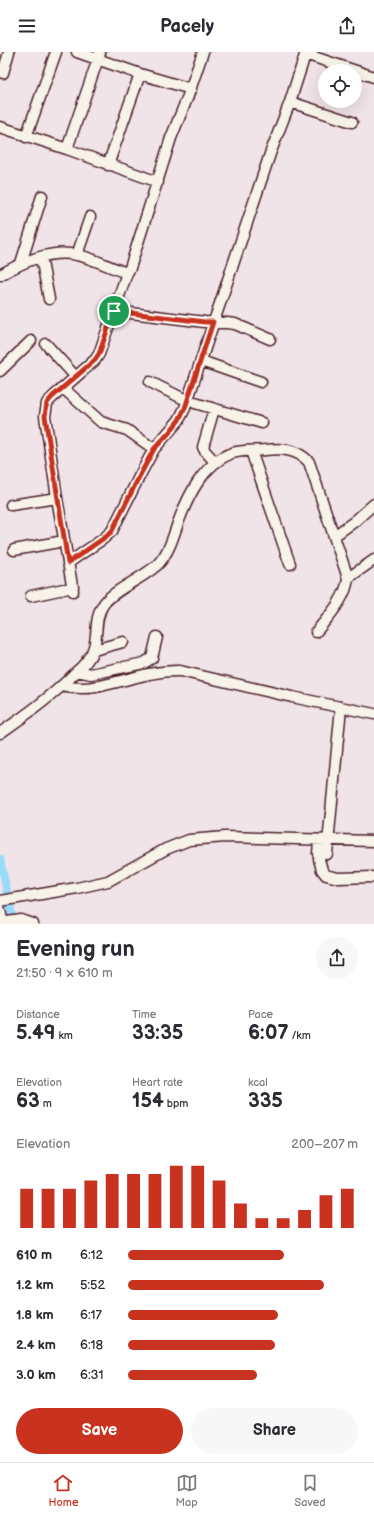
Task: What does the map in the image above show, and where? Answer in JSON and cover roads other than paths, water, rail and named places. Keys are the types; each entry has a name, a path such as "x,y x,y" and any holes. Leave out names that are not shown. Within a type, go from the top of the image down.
{"street":[{"path":"2,73 9,52"},
{"path":"26,137 56,52"},
{"path":"77,52 99,55 140,74 191,89"},
{"path":"31,596 73,589 57,498 45,416 47,403 75,376 95,360 99,354 130,268 171,138 191,89 203,52"},
{"path":"68,563 112,531 154,449 169,433 192,402 201,361 213,322 306,53 374,77"},
{"path":"67,149 99,55"},
{"path":"108,165 140,74"},
{"path":"290,102 352,122"},
{"path":"0,127 26,137 67,149 158,182"},
{"path":"21,263 42,196"},
{"path":"77,255 90,217"},
{"path":"0,275 21,263 41,257 59,254 77,255 127,273"},
{"path":"41,257 49,299"},
{"path":"114,311 205,322 235,324 270,339"},
{"path":"0,371 31,341"},
{"path":"46,344 75,376"},
{"path":"201,361 261,382"},
{"path":"150,382 192,402 262,423"},
{"path":"63,388 101,422 127,430 154,449"},
{"path":"214,409 203,447 215,462"},
{"path":"0,732 38,706 88,660 94,650 99,613 104,604 114,595 147,574 158,563 170,547 179,520 197,483 215,462 232,453 276,449 285,450 300,453 305,457 312,468 348,578 342,598 316,632"},
{"path":"250,451 290,564"},
{"path":"11,505 57,498"},
{"path":"334,536 355,521 374,504"},
{"path":"14,550 64,541"},
{"path":"348,578 374,560"},
{"path":"77,671 91,674 144,663 152,658 157,637"},
{"path":"94,650 123,642"},
{"path":"61,686 79,688 94,687 165,670 180,671 292,698 374,714"},
{"path":"341,707 322,857 322,870 326,875 331,877 374,878"},
{"path":"2,901 108,881 166,849 189,840 225,837 374,841"},
{"path":"0,910 3,923 21,921 33,924"}],"waterway":[{"path":"0,859 14,924"}]}
